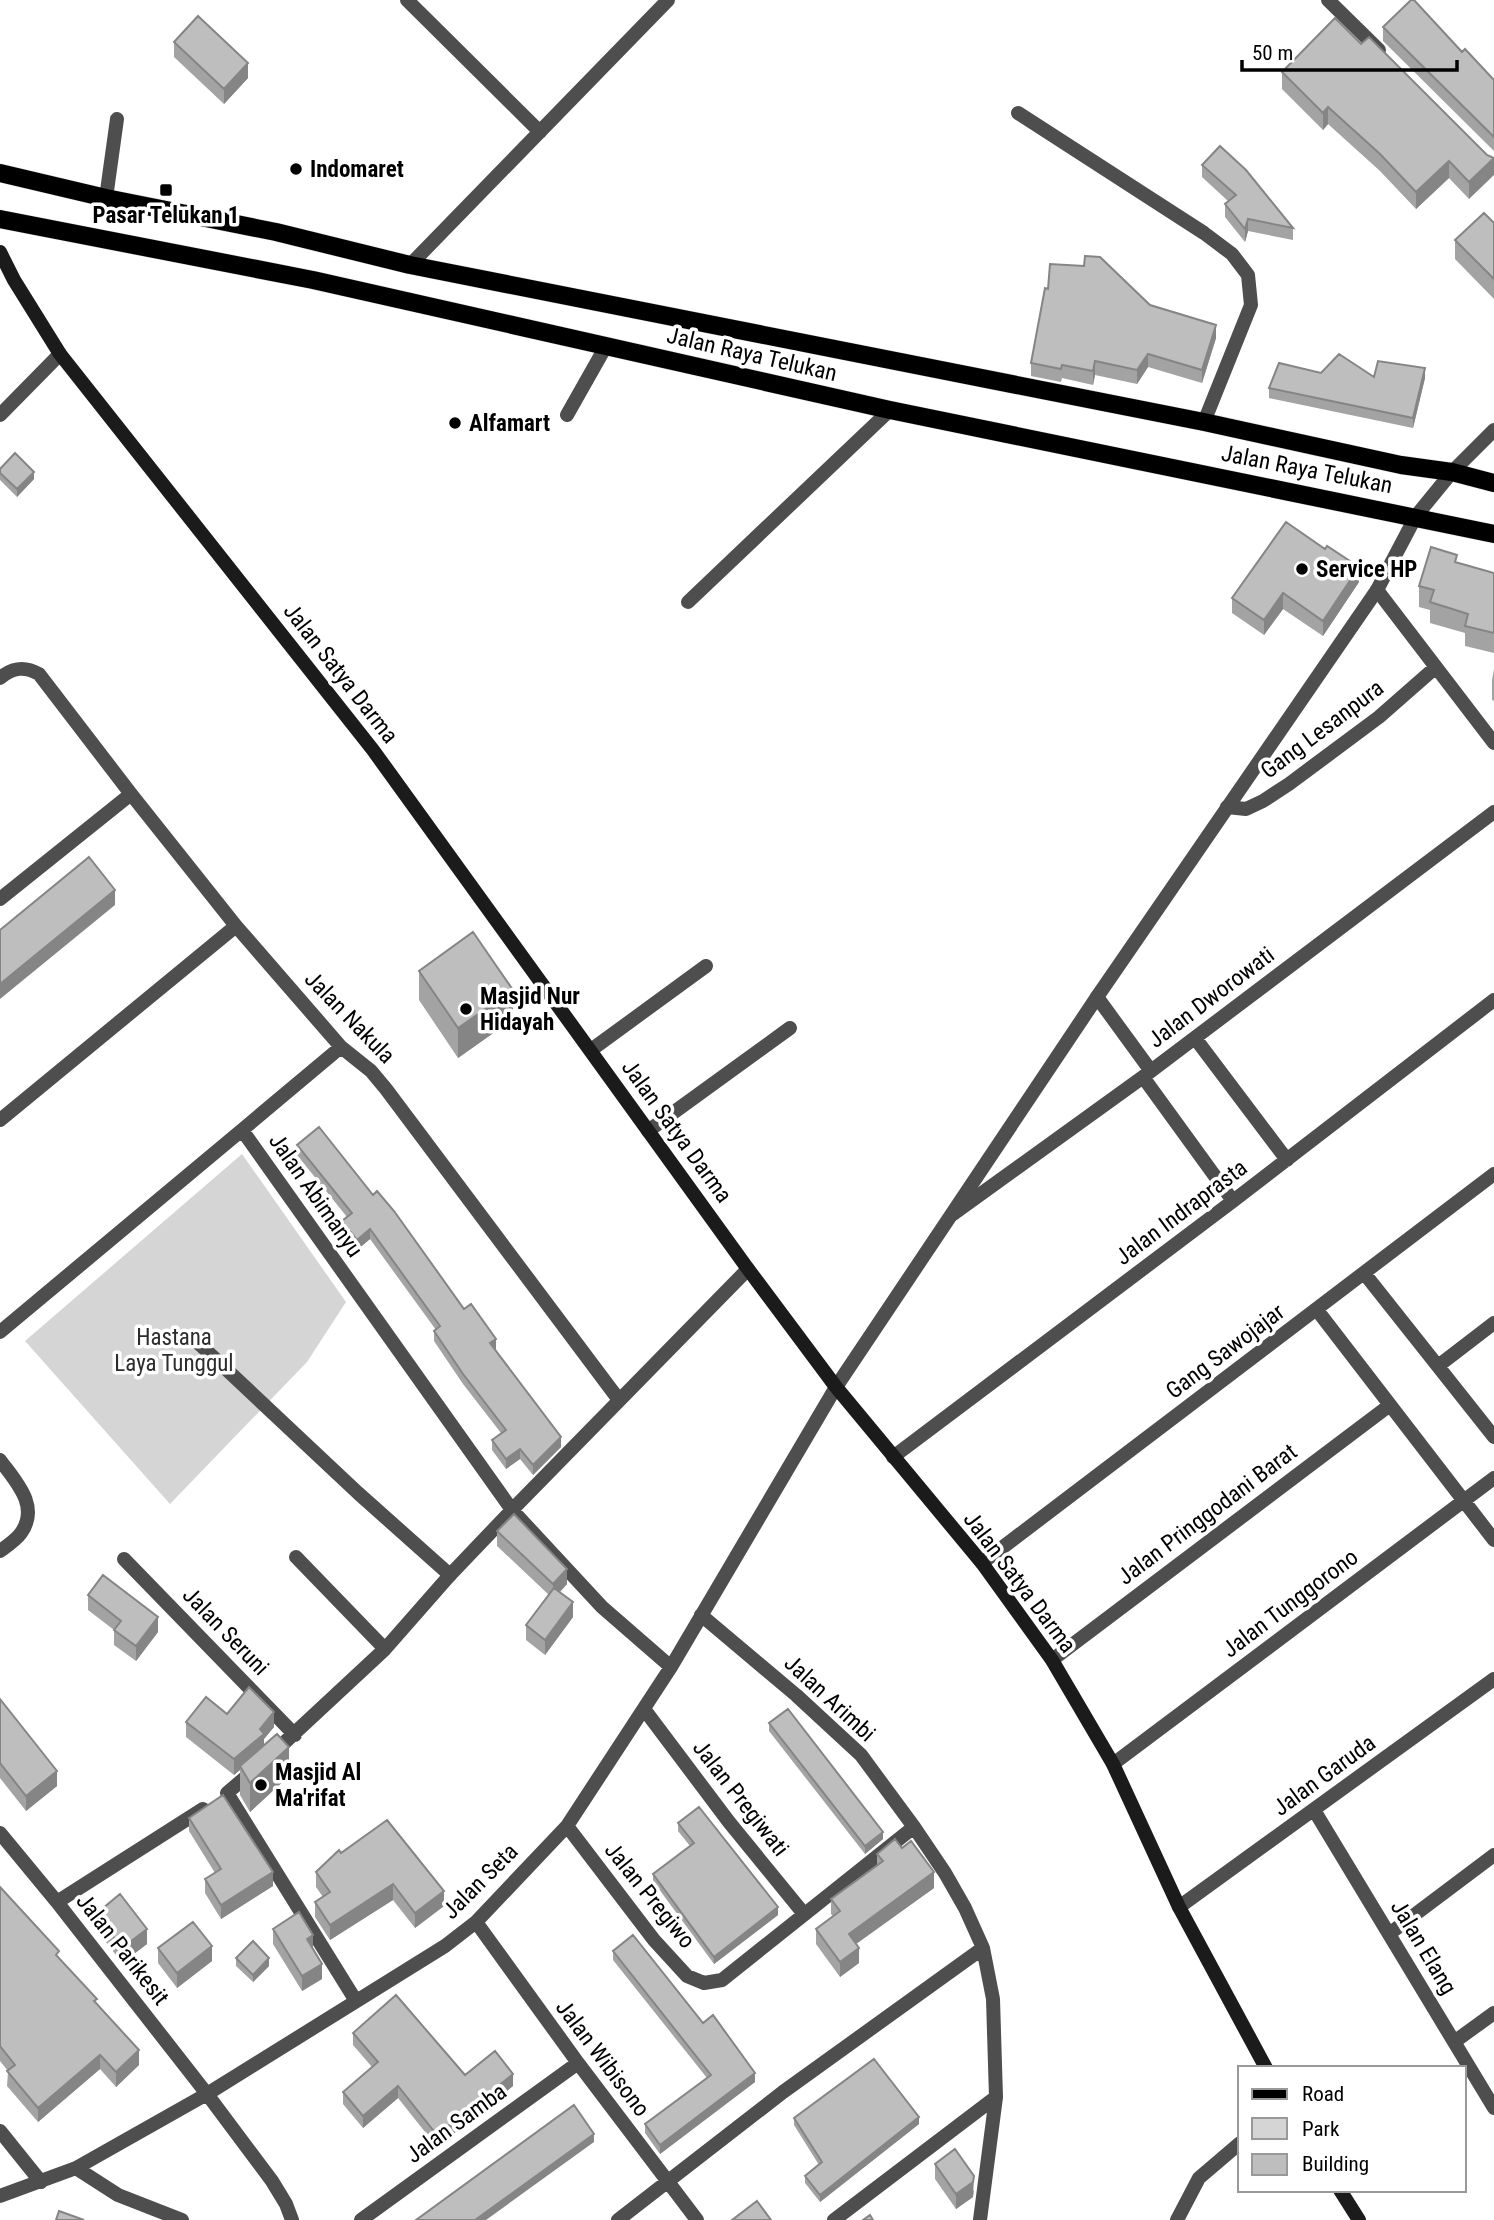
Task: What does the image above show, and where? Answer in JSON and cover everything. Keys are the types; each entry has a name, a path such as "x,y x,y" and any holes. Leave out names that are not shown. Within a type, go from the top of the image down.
{"main road":[{"name":"Jalan Raya Telukan","path":"1,177 275,232 410,265 1204,422 1401,465 1452,472 1494,483"},
{"name":"Jalan Raya Telukan","path":"0,219 313,281 890,410 1494,534"},
{"name":"Jalan Satya Darma","path":"0,252 13,280 60,354 373,750 836,1387 982,1563 1052,1660 1113,1764 1180,1907 1265,2066"},
{"path":"1341,2192 1359,2220"}],"street":[{"path":"407,0 540,132"},
{"path":"410,265 668,0"},
{"path":"1328,0 1387,58"},
{"path":"1018,113 1204,233 1232,254 1248,275 1251,305 1204,422"},
{"path":"106,198 117,119"},
{"path":"567,415 606,346"},
{"path":"0,415 60,354"},
{"path":"688,601 890,410"},
{"name":"Jalan Seta","path":"0,2196 76,2168 207,2094 445,1947 476,1922 567,1826 671,1667 836,1387 1097,997 1377,590 1416,516 1452,472 1494,430"},
{"path":"1377,590 1494,743"},
{"name":"Gang Lesanpura","path":"1227,807 1246,809 1263,802 1379,717 1436,667"},
{"name":"Jalan Nakula","path":"0,678 19,668 39,674 236,926 341,1047 371,1071 386,1089 619,1400"},
{"path":"0,899 131,794"},
{"name":"Jalan Dworowati","path":"953,1214 1147,1074 1494,812"},
{"path":"0,1119 236,926"},
{"path":"591,1050 706,966"},
{"path":"1097,997 1233,1201"},
{"name":"Jalan Indraprasta","path":"893,1457 1494,1000"},
{"path":"648,1131 790,1028"},
{"path":"1195,1038 1287,1160"},
{"path":"242,1130 341,1047"},
{"name":"Jalan Abimanyu","path":"0,1332 242,1130 512,1510 602,1607 671,1667"},
{"name":"Gang Sawojajar","path":"982,1563 1494,1174"},
{"path":"57,1902 227,1793 295,1735 386,1649 450,1575 748,1269"},
{"path":"1364,1273 1494,1437"},
{"path":"1317,1310 1494,1540"},
{"path":"1438,1366 1494,1323"},
{"path":"194,1339 450,1575"},
{"name":"Jalan Pringgodani Barat","path":"1052,1660 1390,1405"},
{"path":"0,1460 25,1494 30,1515 21,1534 0,1551"},
{"name":"Jalan Tunggorono","path":"1113,1764 1494,1478"},
{"path":"296,1558 386,1649"},
{"name":"Jalan Seruni","path":"124,1559 295,1735"},
{"name":"Jalan Arimbi","path":"701,1615 796,1695 861,1755 914,1827 959,1896 983,1948 993,1999 996,2097 980,2220"},
{"name":"Jalan Garuda","path":"1180,1907 1494,1679"},
{"name":"Jalan Pregiwati","path":"644,1709 729,1822 804,1914"},
{"path":"227,1793 356,2001"},
{"name":"Jalan Elang","path":"1314,1810 1494,2108"},
{"name":"Jalan Pregiwo","path":"567,1826 654,1940 687,1976 704,1983 722,1980 804,1914"},
{"path":"804,1914 914,1827"},
{"name":"Jalan Parikesit","path":"0,1833 207,2094 272,2181 292,2220"},
{"path":"1389,1934 1494,1855"},
{"name":"Jalan Wibisono","path":"476,1922 696,2220"},
{"path":"618,2220 783,2092 983,1948"},
{"path":"1454,2042 1494,2013"},
{"name":"Jalan Samba","path":"361,2220 578,2063"},
{"path":"834,2220 996,2097"},
{"path":"0,2132 41,2182"},
{"path":"1177,2220 1199,2178 1238,2145"},
{"path":"76,2168 118,2195 182,2220"}],"green space":[{"name":"Hastana Laya Tunggul","path":"242,1154 346,1302 307,1362 170,1504 25,1341"}],"building":[{"path":"1414,0 1462,52 1465,49 1494,80 1494,137 1383,27"},
{"path":"198,16 248,63 224,89 174,42"},
{"path":"1335,18 1361,44 1369,37 1487,155 1494,158 1469,182 1449,161 1416,192 1380,154 1328,107 1323,113 1282,72"},
{"path":"1220,146 1246,170 1293,228 1248,219 1245,229 1225,204 1236,195 1202,165"},
{"path":"1484,213 1494,223 1494,279 1455,240"},
{"path":"1085,256 1100,257 1150,305 1216,325 1202,370 1148,354 1137,370 1095,361 1093,371 1062,365 1061,369 1031,363 1045,288 1048,289 1050,264 1084,266"},
{"path":"1339,354 1374,377 1378,361 1425,368 1413,418 1269,388 1279,363 1321,373"},
{"path":"15,453 34,472 17,489 0,473 0,469"},
{"path":"1286,522 1325,549 1327,546 1359,567 1323,621 1283,593 1264,620 1232,598"},
{"path":"1431,547 1457,555 1455,562 1494,573 1494,633 1465,626 1468,614 1430,602 1434,590 1419,586"},
{"path":"89,857 115,890 0,984 0,930"},
{"path":"473,932 513,990 458,1028 419,971"},
{"path":"319,1127 373,1195 377,1191 394,1211 464,1309 471,1304 496,1339 490,1343 561,1437 533,1465 520,1449 506,1459 492,1440 506,1430 434,1331 440,1326 370,1229 357,1240 342,1221 352,1213 297,1145"},
{"path":"514,1514 567,1569 553,1584 497,1531"},
{"path":"103,1575 158,1617 136,1646 114,1630 121,1621 88,1595"},
{"path":"554,1588 573,1602 545,1640 526,1625"},
{"path":"249,1687 274,1712 260,1729 264,1734 234,1759 186,1722 206,1697 227,1714"},
{"path":"0,1699 57,1771 26,1796 0,1763"},
{"path":"788,1709 883,1832 865,1846 769,1723"},
{"path":"277,1734 289,1747 250,1783 240,1766"},
{"path":"223,1795 273,1872 221,1905 205,1879 221,1869 189,1818"},
{"path":"699,1807 778,1907 714,1957 653,1874 694,1843 678,1823"},
{"path":"387,1820 444,1891 415,1913 393,1884 330,1925 315,1902 330,1892 316,1872 339,1850 341,1853"},
{"path":"895,1839 902,1848 911,1841 934,1872 849,1934 859,1948 840,1962 816,1929 840,1911 831,1899 883,1861 877,1854"},
{"path":"0,1887 59,1951 56,1955 139,2050 116,2072 100,2055 38,2108 7,2071 15,2065 0,2046"},
{"path":"120,1894 147,1929 122,1948 96,1914"},
{"path":"299,1912 313,1935 307,1939 322,1964 302,1976 273,1929"},
{"path":"193,1922 212,1946 177,1973 158,1948"},
{"path":"633,1935 703,2023 713,2015 755,2073 660,2145 645,2124 711,2075 613,1951"},
{"path":"253,1941 269,1958 253,1975 236,1958"},
{"path":"396,1995 465,2075 495,2051 513,2074 437,2135 398,2086 363,2116 343,2092 378,2062 353,2033"},
{"path":"874,2059 919,2117 820,2195 805,2176 822,2162 794,2118"},
{"path":"574,2105 594,2134 475,2220 416,2220"},
{"path":"955,2149 974,2176 973,2182 956,2194 935,2164"},
{"path":"757,2201 771,2220 732,2220"},
{"path":"59,2211 84,2220 56,2220"}],"place":[{"name":"Indomaret","path":"296,169"},
{"name":"Pasar Telukan 1","path":"166,190"},
{"name":"Alfamart","path":"455,423"},
{"name":"Service HP","path":"1302,569"},
{"name":"Masjid Nur Hidayah","path":"466,1009"},
{"name":"Masjid Al Ma'rifat","path":"261,1785"}]}
